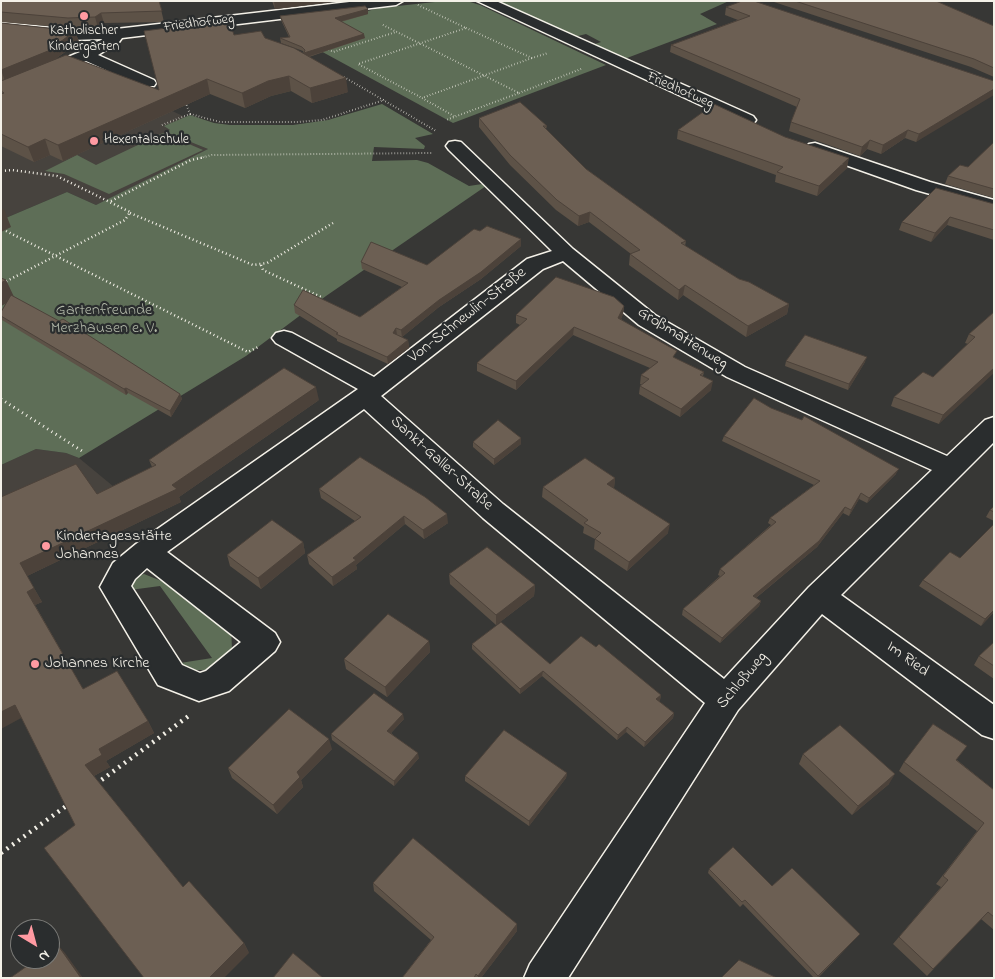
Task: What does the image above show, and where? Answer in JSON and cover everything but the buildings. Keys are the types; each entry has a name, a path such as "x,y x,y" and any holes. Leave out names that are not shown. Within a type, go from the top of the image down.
{"street":[{"name":"Friedhofweg","path":"1,27 71,35 116,34 393,1"},
{"name":"Friedhofweg","path":"484,1 764,128"},
{"path":"260,17 266,32"},
{"path":"3,89 86,55 114,39 116,34"},
{"path":"86,55 148,83"},
{"path":"799,143 923,186 994,206"},
{"name":"Großmattenweg","path":"455,146 566,253 647,320 736,372 951,468"},
{"name":"Von-Schnewlin-Straße","path":"370,392 535,264 566,253"},
{"path":"146,552 264,642 217,681 199,687 170,675 115,587 124,571 146,552 370,392 284,338"},
{"name":"Sankt-Galler-Straße","path":"370,392 493,511 726,700"},
{"name":"Schloßweg","path":"544,978 726,700 820,596 994,426"},
{"name":"Im Ried","path":"820,596 994,724"}],"path":[{"path":"415,4 532,58"},
{"path":"379,23 487,75 519,93"},
{"path":"454,116 358,64 466,28"},
{"path":"325,48 333,52 396,31"},
{"path":"422,98 549,53"},
{"path":"446,120 582,68"},
{"path":"111,201 191,160 212,155 430,154 455,146 443,135 344,77"},
{"path":"148,83 184,100 190,114"},
{"path":"162,126 190,114 220,122 235,123 322,120 385,100"},
{"path":"1,171 12,170 57,176 111,201 130,213 139,215 253,265 268,264 333,223"},
{"path":"1,284 125,220 130,213"},
{"path":"6,231 248,352 269,341 284,338"},
{"path":"261,265 263,270 321,297"},
{"path":"1,399 82,452"},
{"path":"89,788 194,712 199,687"},
{"path":"1,853 73,800"}],"shaded area":[{"name":"Hexentalschule","path":"130,91 185,117 165,126 170,130 167,132 208,149 96,205 67,192 1,220 1,96"},
{"name":"Kindertagesstätte Johannes","path":"36,449 66,453 79,458 125,496 131,524 27,576 1,622 1,465"}],"green space":[{"path":"444,1 467,1 480,5 606,65 453,123 317,49 338,19 379,8"},
{"path":"492,1 729,1 700,14 717,24 619,61 589,46 601,42 586,34 574,37"},
{"name":"Gartenfreunde Merzhausen e. V.","path":"382,104 433,134 415,138 425,146 424,149 374,147 372,161 417,160 428,163 469,186 482,184 486,186 326,296 246,356 79,458 66,453 36,449 1,465 1,220 67,192 96,205 208,149 166,132 170,130 164,126 190,115 214,123 230,125 293,125 328,120"},
{"path":"163,133 203,150 109,194 64,174 45,171 77,155 96,165"},
{"path":"144,574 169,584 231,626 232,649 224,662 211,670 190,670 180,663 212,658 160,586 130,590 136,577"}],"place":[{"name":"Katholischer Kindergarten","path":"84,16"},
{"name":"Hexentalschule","path":"94,141"},
{"name":"Kindertagesstätte Johannes","path":"46,546"},
{"name":"Johannes Kirche","path":"35,664"}]}
